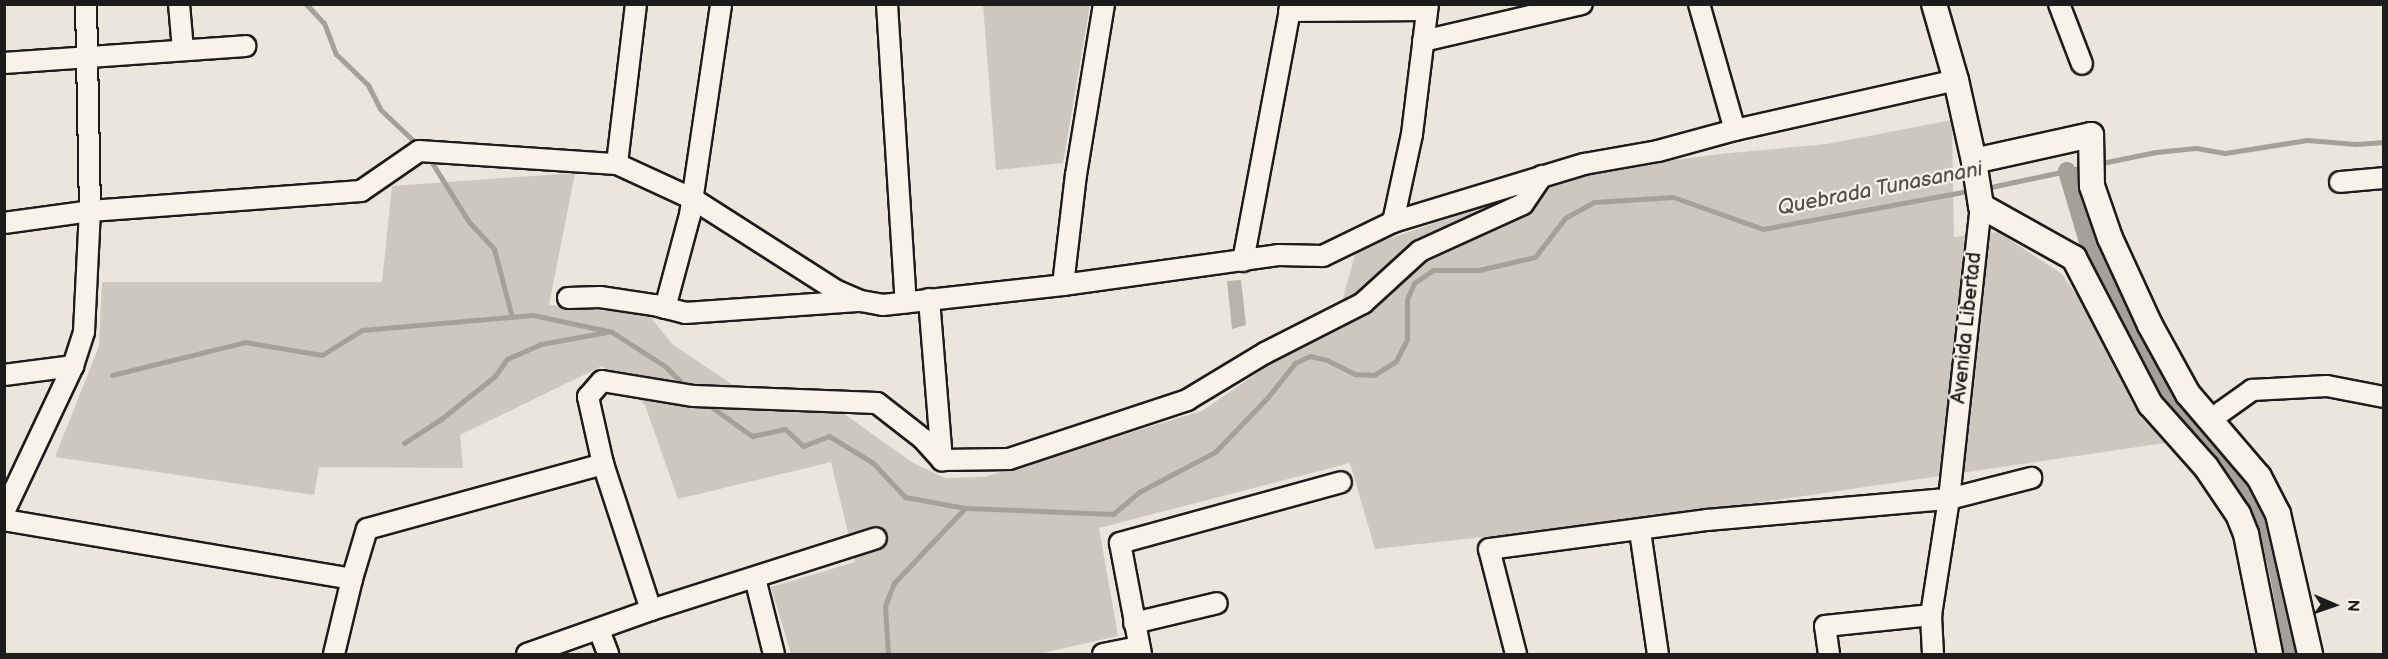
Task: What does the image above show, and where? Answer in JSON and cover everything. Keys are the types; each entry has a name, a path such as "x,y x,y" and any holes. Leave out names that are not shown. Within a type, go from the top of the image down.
{"main road":[{"name":"Avenida Libertad","path":"1934,4 1956,80 1974,161 1981,206"},
{"path":"1974,161 2091,135 2092,186 2110,238 2150,325 2188,394 2259,477 2278,514 2310,654"},
{"path":"1981,206 2074,258 2150,404 2206,467 2238,514 2246,534 2270,654"}],"street":[{"path":"4,512 73,366 84,332 90,211 86,4"},
{"path":"179,4 183,50"},
{"path":"617,164 636,4"},
{"path":"665,308 693,199 721,4"},
{"path":"887,4 906,302"},
{"path":"1063,285 1076,175 1104,4"},
{"path":"1423,41 1582,4"},
{"path":"1699,4 1735,130"},
{"path":"2059,4 2082,64"},
{"path":"1243,261 1290,8 1428,7 1412,134 1393,222"},
{"path":"4,63 245,46"},
{"path":"4,223 90,211 361,191 418,151 617,164 693,199 837,291 861,301 883,305 1063,285 1278,255 1323,256 1393,222 1584,164 1658,151 1735,130 1956,80"},
{"path":"651,610 603,464 588,397 602,381 694,396 877,403 923,439 942,460 1009,459 1187,400 1265,353 1363,303 1420,251 1524,204 1542,176"},
{"path":"2340,182 2384,178"},
{"name":"Avenida Libertad","path":"1933,654 1931,615 1949,499 1981,206"},
{"path":"568,298 600,297 685,313 861,301"},
{"path":"929,299 942,460"},
{"path":"4,375 73,366"},
{"path":"2210,420 2252,390 2326,386 2384,397"},
{"path":"334,654 367,529 603,464"},
{"path":"1516,654 1489,549 1640,531 1707,520 1949,499 2031,478"},
{"path":"1103,654 1140,651 1120,543 1341,482"},
{"path":"4,520 352,579"},
{"path":"1640,531 1658,654"},
{"path":"527,654 651,610 876,538"},
{"path":"755,578 774,654"},
{"path":"1134,623 1217,603"},
{"path":"1829,654 1825,626 1931,615"},
{"path":"599,630 608,654"}],"shaded area":[{"path":"983,5 1090,5 1063,163 996,170"},
{"path":"1952,120 1954,237 1998,232 2062,274 2088,311 2119,375 2165,443 1653,518 1375,549 1350,463 1099,528 1118,636 1038,654 791,654 771,587 855,562 831,462 678,499 645,405 602,366 460,435 463,468 319,467 314,495 55,457 99,346 102,282 382,282 392,186 575,173 549,305 649,315 672,344 767,408 843,413 913,463 945,478 984,477 1202,411 1291,350 1336,325 1356,250 1589,171 1720,154 1827,144"}],"building":[{"path":"1241,280 1246,325 1232,329 1227,281"}],"waterway":[{"path":"306,4 324,23 336,54 368,85 381,110 419,146"},
{"name":"Quebrada Tunasanani","path":"2097,164 2156,152 2196,148 2225,153 2307,140 2356,144 2384,142"},
{"path":"429,158 469,222 494,249 512,317"},
{"name":"Quebrada Tunasanani","path":"1986,188 2085,167"},
{"path":"2067,171 2091,252 2162,391 2258,504 2267,526 2278,570 2293,654"},
{"name":"Quebrada Tunasanani","path":"706,403 752,436 785,429 803,446 829,436 873,463 905,497 965,508 1113,514 1139,492 1215,452 1267,398 1295,363 1310,356 1327,360 1355,374 1374,375 1396,361 1407,339 1407,299 1414,283 1433,270 1479,270 1535,257 1565,218 1594,202 1673,197 1763,229 1973,190"},
{"path":"112,375 245,342 322,355 362,330 533,315 612,332 666,367 687,388"},
{"path":"404,443 441,419 495,376 507,359 541,344 607,332"},
{"name":"Quebrada Tunasanani","path":"888,654 885,606 894,583 965,508"}]}
